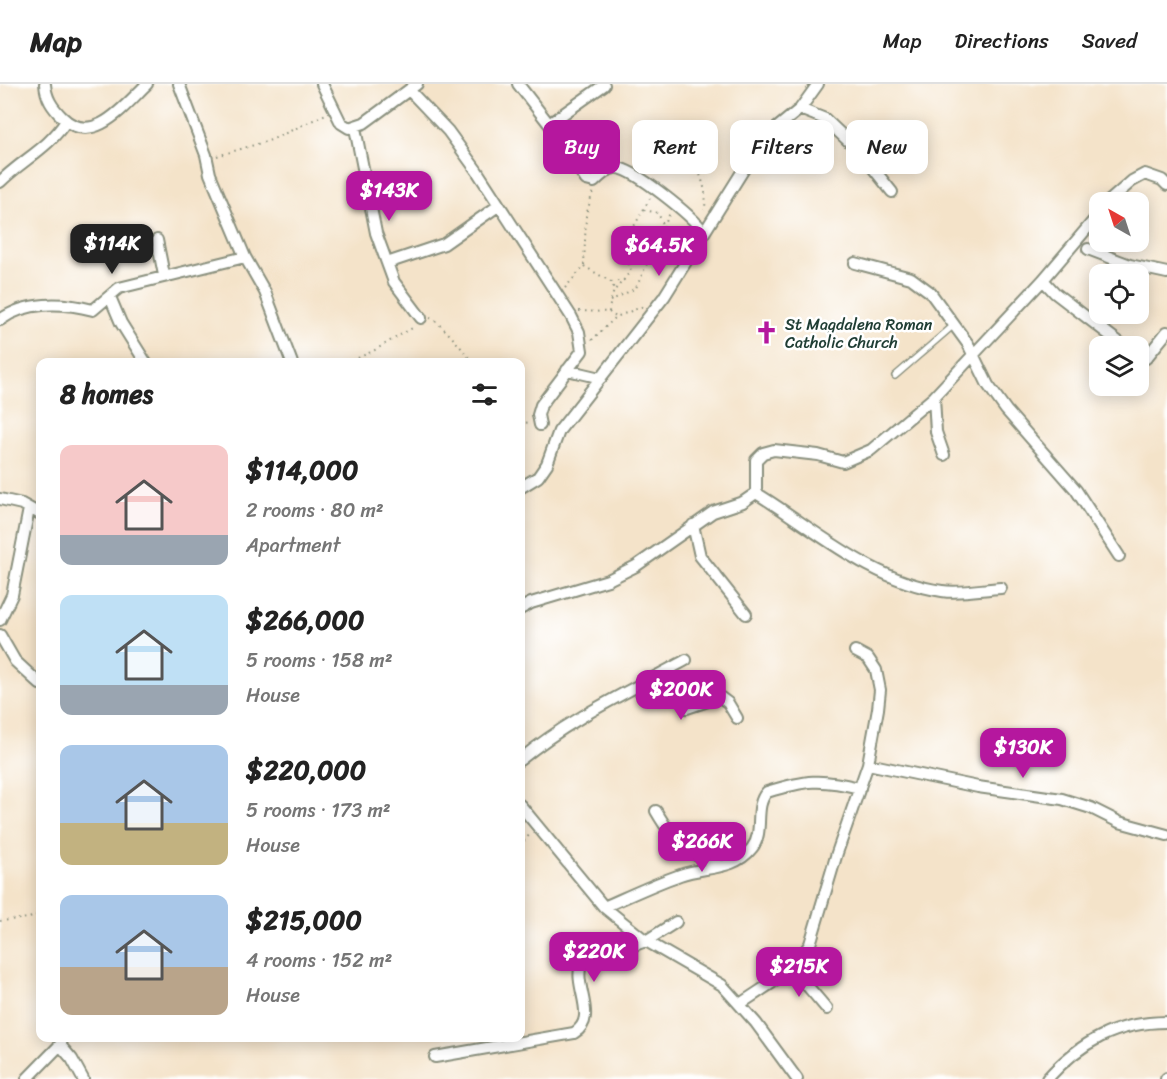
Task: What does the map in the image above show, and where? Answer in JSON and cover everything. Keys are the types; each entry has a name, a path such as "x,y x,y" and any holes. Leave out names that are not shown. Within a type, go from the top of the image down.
{"street":[{"path":"45,84 51,104 66,121 83,129 96,126 126,107 147,84"},
{"path":"179,84 206,155 210,174 245,257 265,292 290,358"},
{"path":"322,84 342,123 349,128 355,128 413,87 458,144 498,207 530,250 579,332 582,351 541,405 538,416 540,425"},
{"path":"518,84 546,120"},
{"path":"525,485 538,477 547,464 559,431 664,297 700,227 734,187 762,140 800,109 818,84"},
{"path":"555,120 604,85"},
{"path":"800,109 825,119 861,153 892,192"},
{"path":"0,182 9,172 52,141 66,121"},
{"path":"355,128 376,233 394,282 421,318"},
{"path":"582,174 594,182 616,167 655,188 700,227"},
{"path":"1119,192 1145,174 1162,180 1167,185"},
{"path":"387,263 444,244 498,207"},
{"path":"756,493 756,460 764,453 774,450 818,455 843,462 871,450 933,397 1043,280 1089,226"},
{"path":"157,240 164,275"},
{"path":"1088,249 1130,265 1167,273"},
{"path":"0,320 26,306 69,306 93,310 118,288 245,257"},
{"path":"855,263 911,278 930,292 974,354 988,385 1006,410 1076,490 1119,556"},
{"path":"1043,280 1055,293 1111,336"},
{"path":"110,297 121,323 143,358"},
{"path":"1149,356 1167,332"},
{"path":"567,370 601,378"},
{"path":"933,397 936,432 944,455"},
{"path":"525,606 608,580 636,566 713,512 743,502 756,493"},
{"path":"756,493 860,562 902,580 944,592 1001,588"},
{"path":"0,499 22,504 36,512"},
{"path":"0,620 12,595 29,509"},
{"path":"693,525 700,556 746,614"},
{"path":"0,635 15,661 36,680"},
{"path":"740,1004 793,969 810,944 868,764 880,690 876,670 868,658 855,651"},
{"path":"525,756 570,725 624,692 686,660"},
{"path":"666,671 687,708 720,697 728,703 737,718"},
{"path":"868,764 978,786 1062,799 1091,808 1119,822 1167,835"},
{"path":"604,907 682,874 737,861 752,848 758,836 761,803 767,792 805,781 834,782 860,788"},
{"path":"525,811 604,907 646,941 710,977 740,1004 797,1079"},
{"path":"656,811 669,833 690,854 723,866"},
{"path":"682,874 690,854"},
{"path":"525,1041 574,1033 583,1026 586,1015 578,980 581,964 646,941 676,922"},
{"path":"793,969 827,1009"},
{"path":"1047,1079 1076,1050 1111,1030 1167,1022"},
{"path":"27,1079 62,1042 83,1079"},
{"path":"435,1056 520,1042"}],"lane":[{"path":"895,376 954,325"}],"path":[{"path":"206,155 225,155 255,146 335,110"},
{"path":"699,174 707,195 700,227"},
{"path":"556,296 584,266 586,216 594,182"},
{"path":"609,312 614,289 625,280 631,269 625,256 630,230 655,188"},
{"path":"610,301 636,288 663,224 676,204"},
{"path":"642,210 658,213 663,224"},
{"path":"612,255 625,256"},
{"path":"584,266 611,282 614,289"},
{"path":"611,282 625,280"},
{"path":"582,351 616,317 645,305"},
{"path":"566,309 591,313 609,312 616,317"},
{"path":"357,358 411,331 421,318 434,319 451,339 461,345 469,358"},
{"path":"525,840 538,826"},
{"path":"0,921 36,915"}],"place":[{"name":"St Magdalena Roman Catholic Church","path":"767,333"}]}
